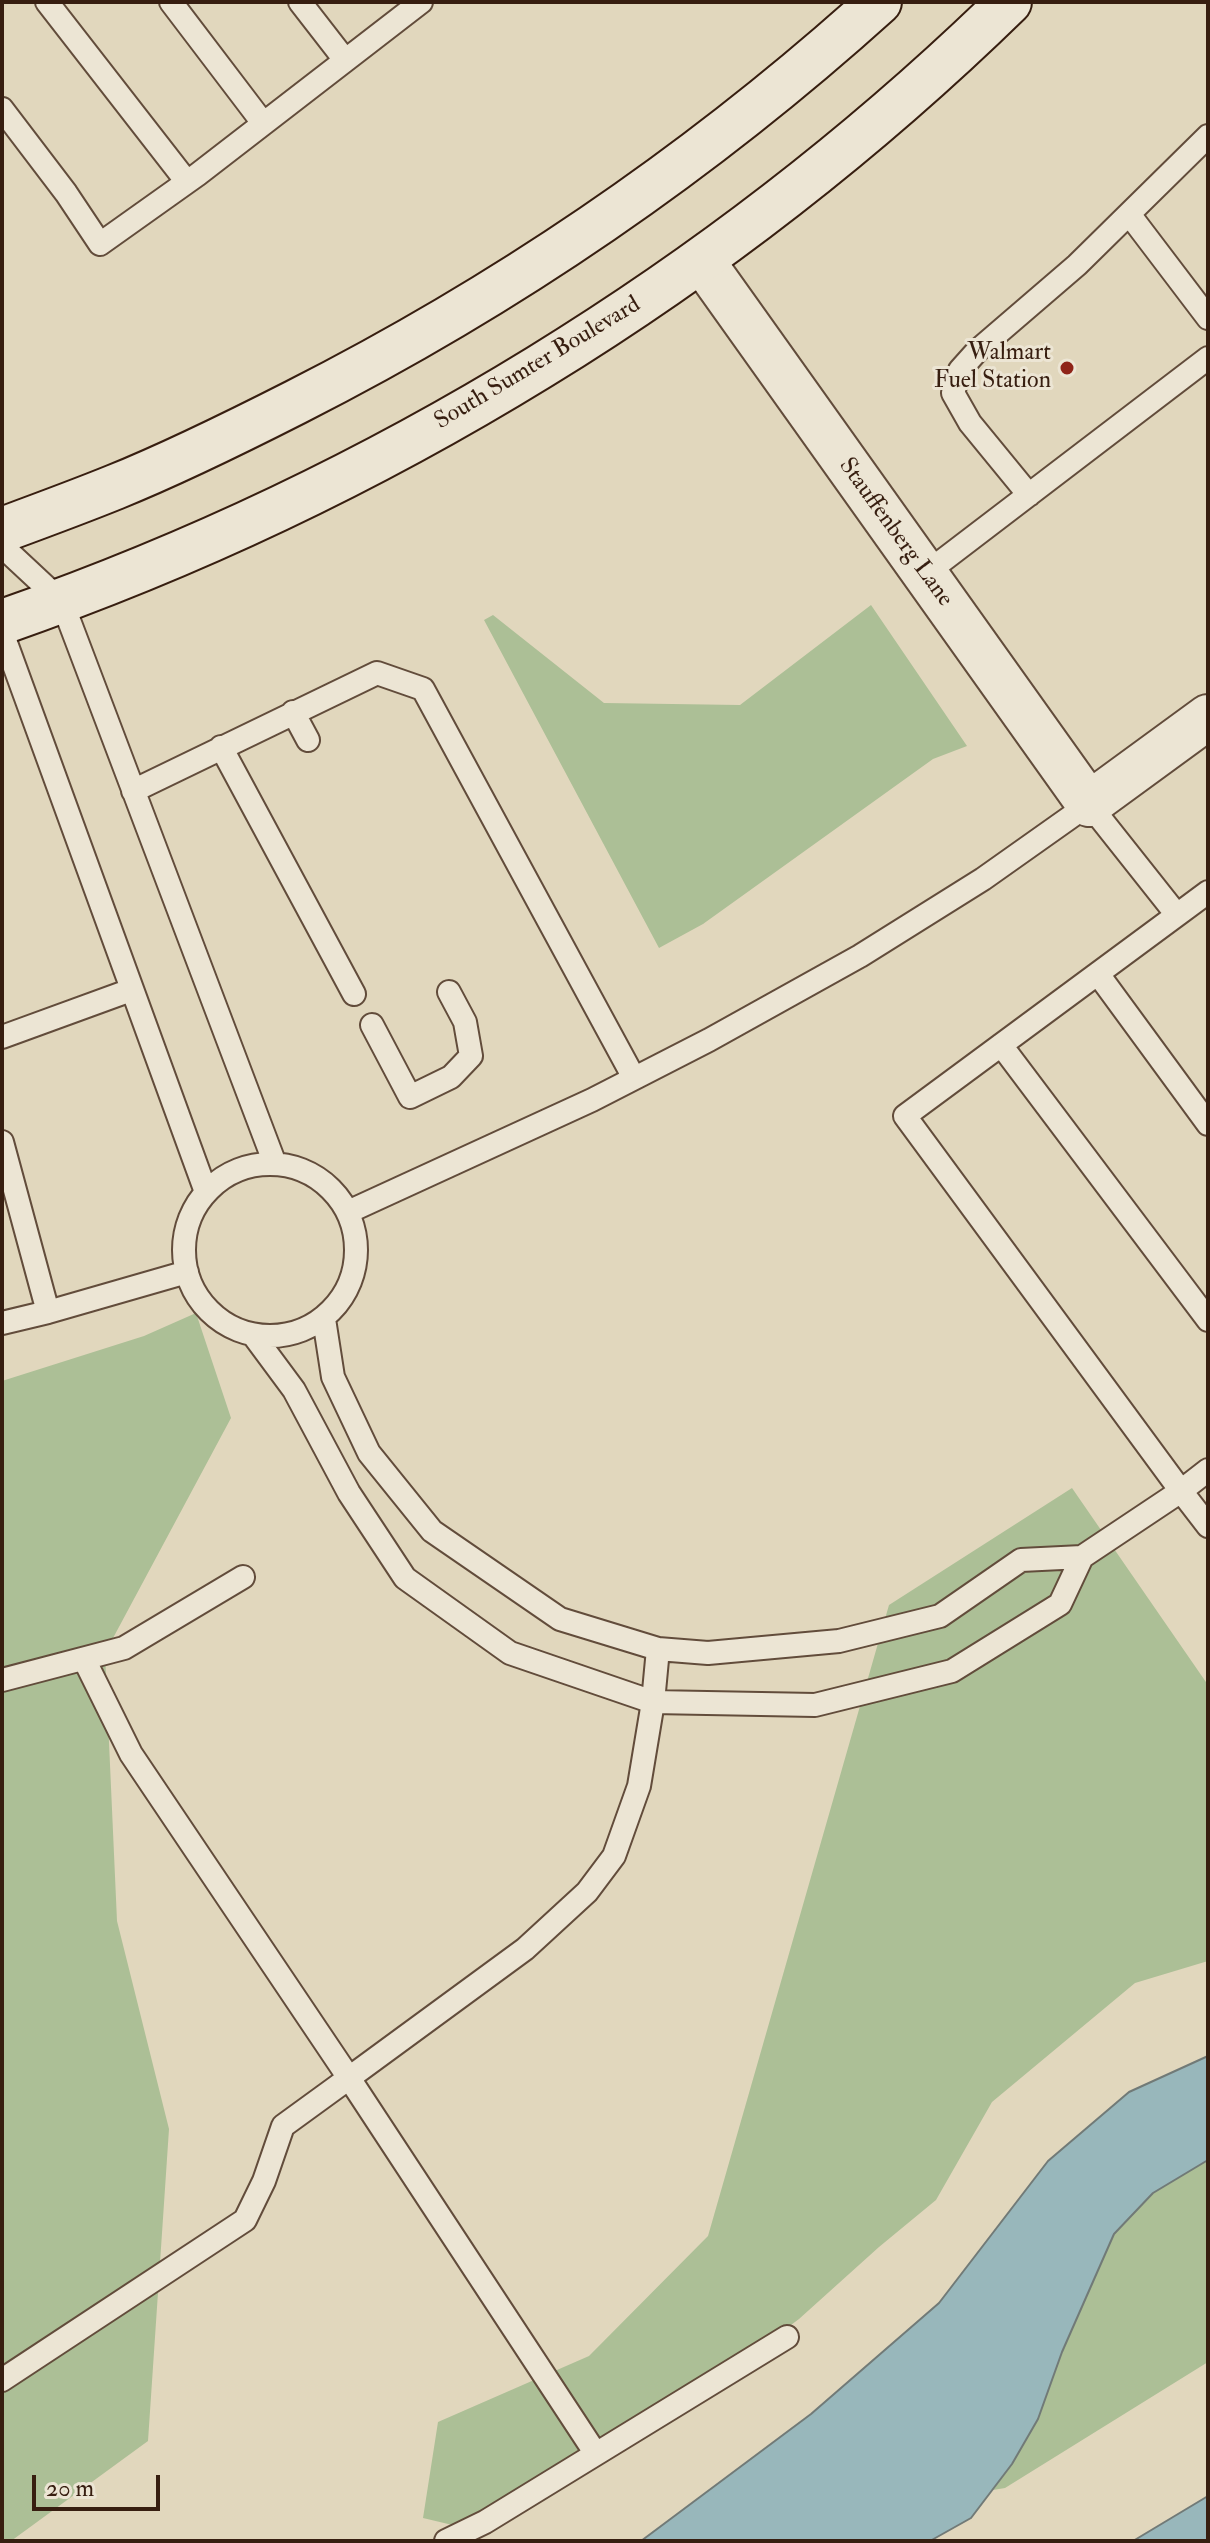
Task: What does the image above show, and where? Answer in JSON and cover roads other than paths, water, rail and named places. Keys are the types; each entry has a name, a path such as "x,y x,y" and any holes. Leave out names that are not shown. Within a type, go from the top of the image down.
{"main road":[{"path":"2,530 117,487 242,430 363,368 485,298 601,223 735,124 818,57 879,2"},
{"name":"South Sumter Boulevard","path":"2,622 62,602 172,557 301,498 437,427 597,331 702,261 790,195 931,74 1009,2"},
{"name":"Stauffenberg Lane","path":"702,261 1089,804"},
{"path":"1089,804 1208,717"}],"lane":[{"path":"47,2 187,182"},
{"path":"171,2 263,123"},
{"path":"300,2 345,60"},
{"path":"2,109 66,193 100,244 187,182 417,3"},
{"path":"1029,495 970,423 953,393 960,370 977,351 1077,265 1208,136"},
{"path":"1129,214 1208,318"},
{"path":"925,574 1208,358"},
{"path":"2,546 62,602 275,1164"},
{"path":"2,632 206,1192"},
{"path":"133,791 377,673 423,689 634,1078"},
{"path":"293,712 308,740"},
{"path":"221,747 354,994"},
{"path":"348,1212 709,1040 860,956 983,879 1089,804 1177,915"},
{"path":"1208,892 905,1116 1208,1526"},
{"path":"1098,974 1208,1124"},
{"path":"2,1037 131,990"},
{"path":"372,1025 410,1097 451,1077 471,1056 465,1022 449,992"},
{"path":"1001,1045 1208,1320"},
{"path":"2,1142 48,1312"},
{"path":"275,1164 297,1168 318,1178 335,1193 348,1212 356,1241 355,1270 344,1297 324,1319 302,1332 279,1337 254,1336 231,1328 211,1314 196,1295 187,1272 183,1244 190,1216 206,1192 225,1175 250,1166 275,1164"},
{"path":"2,1323 187,1272"},
{"path":"324,1319 333,1377 369,1453 432,1531 560,1619 658,1649 708,1653 839,1641 940,1616 1021,1560 1082,1557 1208,1470"},
{"path":"254,1336 294,1390 349,1493 405,1578 510,1653 653,1702 815,1705 952,1671 1060,1604 1082,1557"},
{"path":"2,1680 124,1648 243,1577"},
{"path":"2,2380 245,2220 264,2181 283,2126 525,1949 587,1892 614,1856 639,1786 658,1649"},
{"path":"84,1659 131,1754 596,2454"},
{"path":"446,2541 485,2522 787,2337"}],"water":[{"path":"1208,2056 1208,2160 1153,2193 1114,2234 1062,2352 1038,2419 1012,2464 971,2518 930,2541 641,2541 811,2414 939,2303 1048,2161 1129,2092"},
{"path":"1208,2496 1208,2541 1133,2541"}],"place":[{"name":"Walmart Fuel Station","path":"1067,368"}]}
